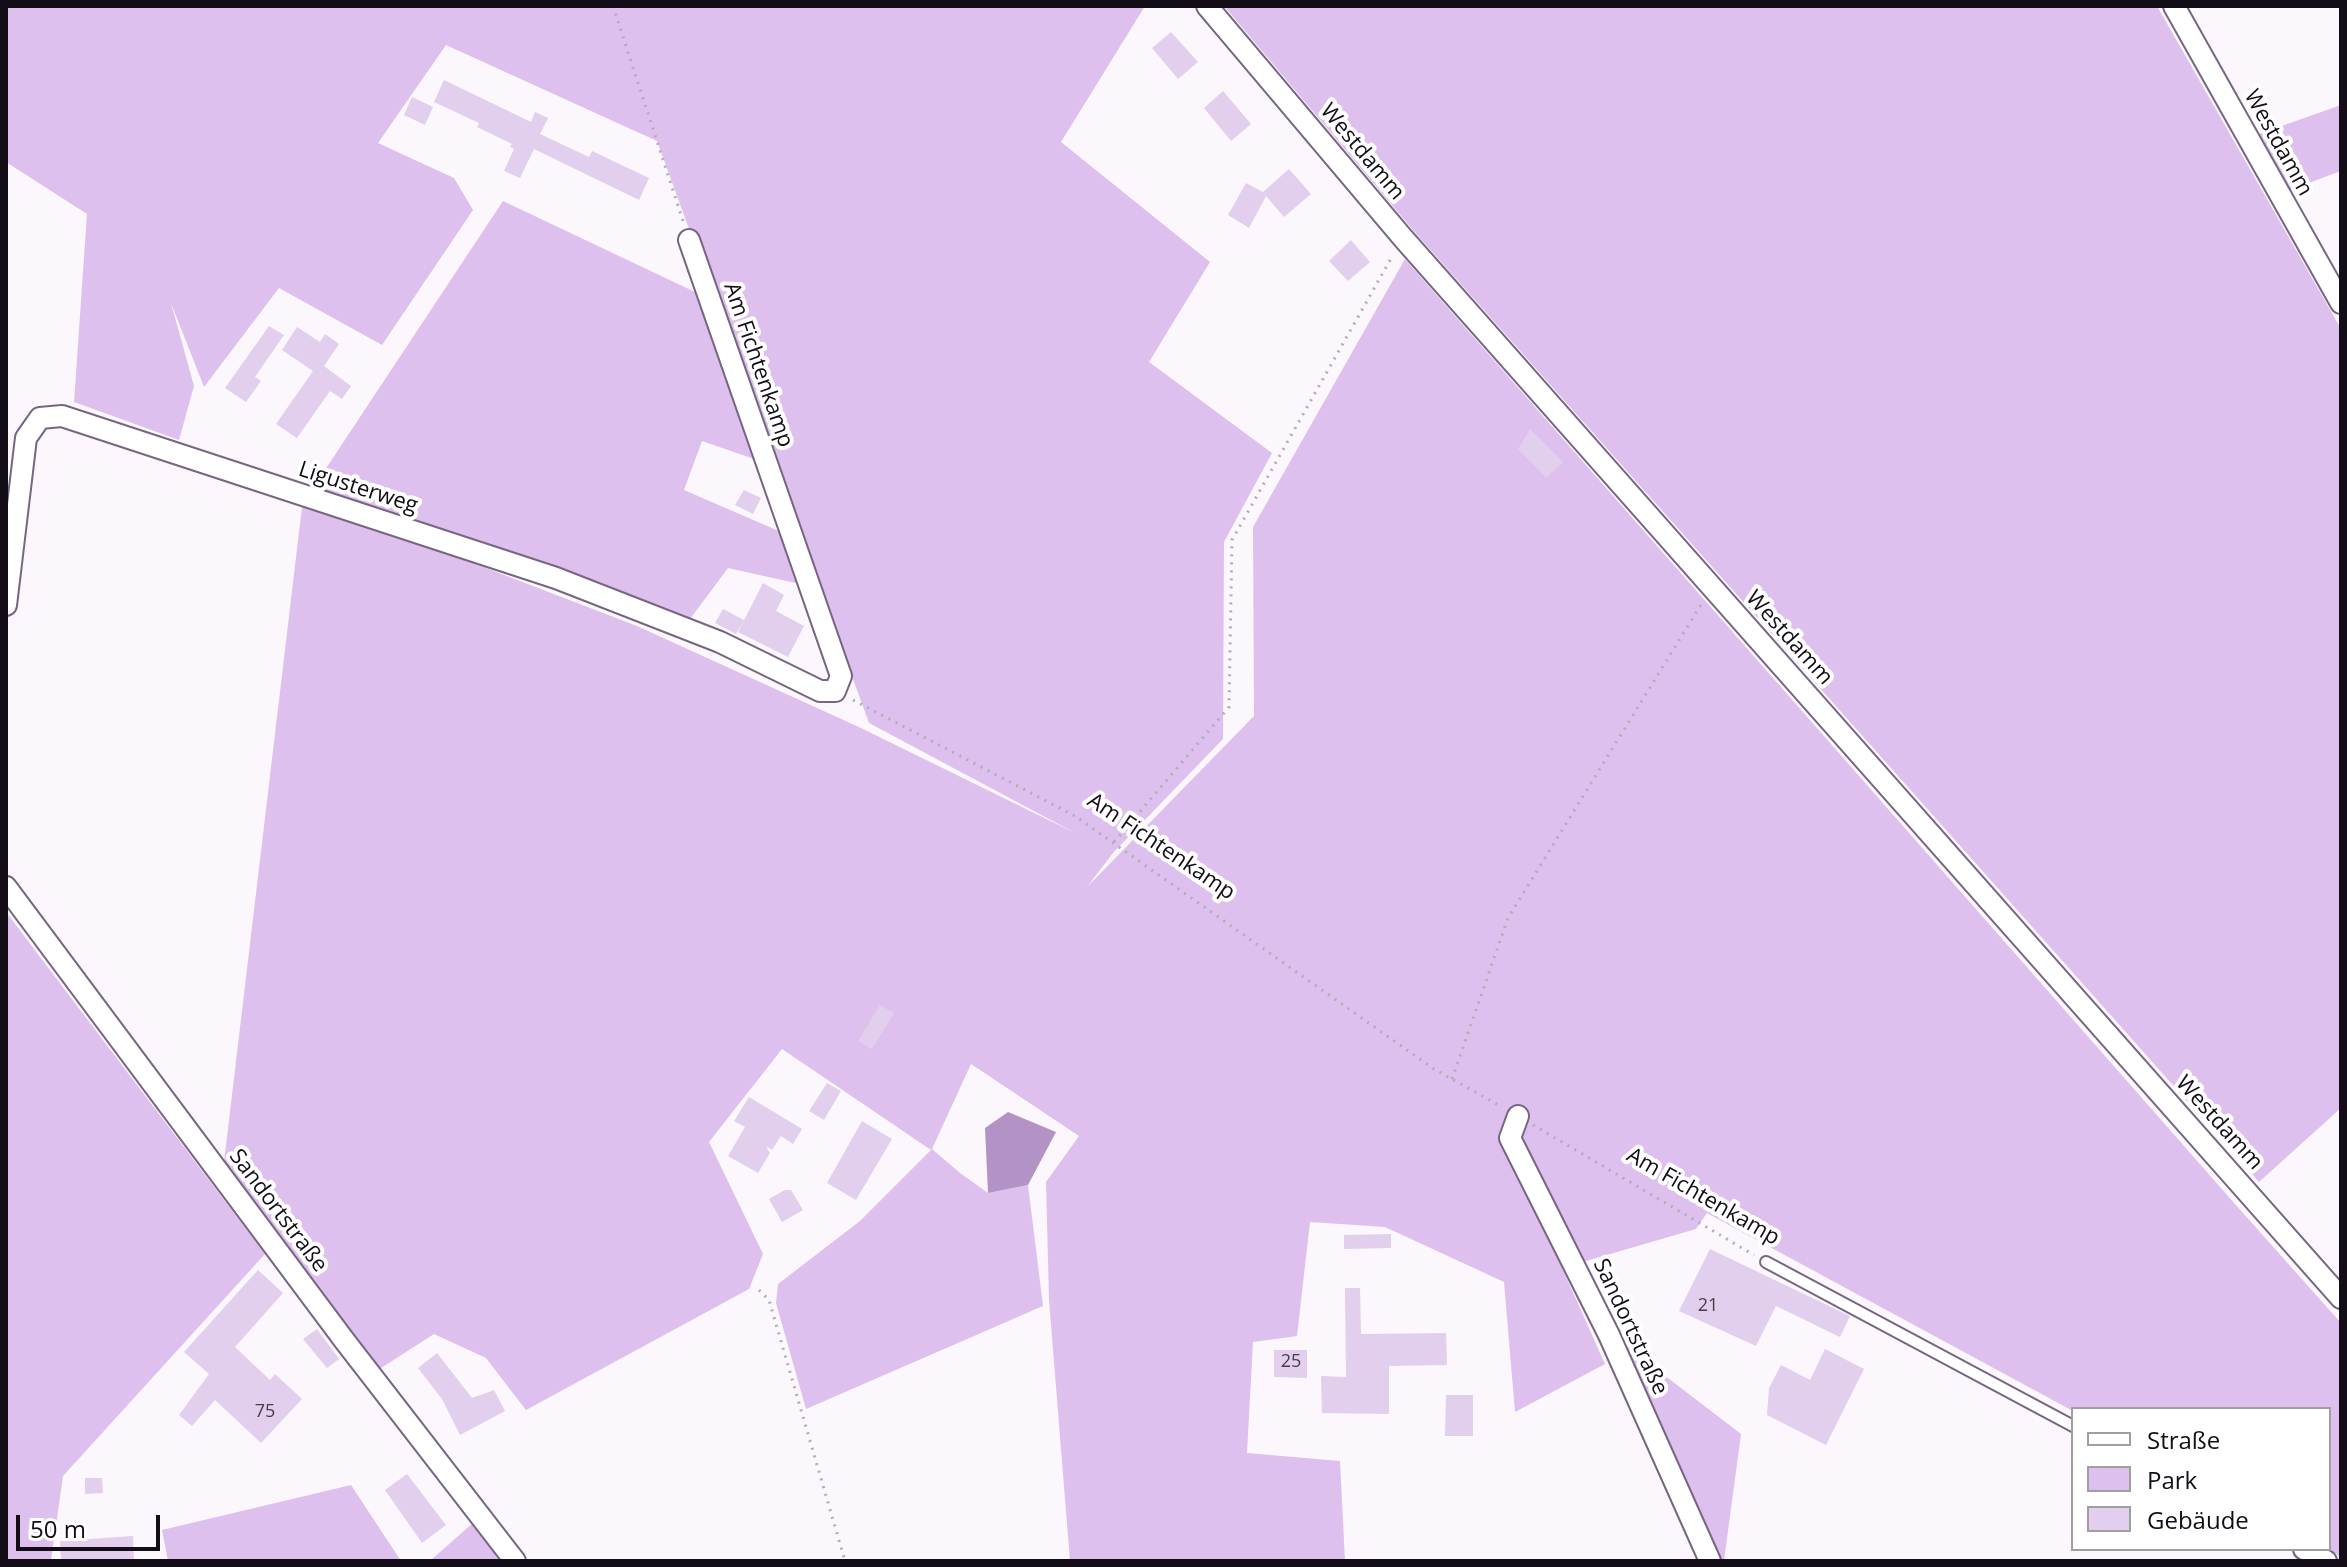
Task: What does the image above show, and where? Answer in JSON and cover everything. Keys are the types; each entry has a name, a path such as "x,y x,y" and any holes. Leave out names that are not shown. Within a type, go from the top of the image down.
{"street":[{"name":"Westdamm","path":"1207,6 1403,238 2341,1298"},
{"name":"Westdamm","path":"2174,6 2341,303"},
{"name":"Am Fichtenkamp","path":"689,240 841,676 835,691"},
{"name":"Ligusterweg","path":"6,605 26,438 40,418 62,416 556,578 720,642 820,691 835,691"},
{"name":"Sandortstraße","path":"6,887 344,1340 515,1561"},
{"name":"Sandortstraße","path":"1518,1116 1510,1138 1609,1335 1710,1561"},
{"path":"2308,1551 2326,1561"}],"lane":[{"name":"Am Fichtenkamp","path":"1766,1262 2071,1425"}],"path":[{"path":"613,6 689,240"},
{"path":"1114,842 1229,707 1232,540 1403,238"},
{"path":"1452,1079 1508,918 1712,587"},
{"name":"Am Fichtenkamp","path":"835,691 1075,816 1452,1079 1766,1262"},
{"path":"759,1290 769,1300 845,1561"}],"green space":[{"path":"6,6 1145,6 1061,142 1210,262 1149,362 1272,453 1224,542 1223,739 1113,853 1087,887 1254,716 1253,527 1405,259 2341,1323 2341,1557 2330,1551 2331,1407 2071,1407 2071,1410 1707,1213 1696,1229 1562,1268 1605,1364 1515,1412 1504,1282 1385,1227 1310,1222 1297,1336 1253,1342 1247,1453 1340,1461 1345,1561 1070,1561 1049,1300 1046,1182 1079,1136 971,1064 932,1149 988,1193 1028,1185 1043,1306 806,1409 776,1303 778,1284 860,1221 931,1150 782,1049 709,1142 763,1254 749,1289 526,1410 486,1358 434,1334 378,1370 224,1162 302,507 434,548 637,626 861,728 1075,833 869,723 657,141 446,45 378,143 454,178 473,210 382,345 279,288 204,387 171,303 194,386 179,440 74,402 87,214 6,162"},
{"path":"1224,6 2157,6 2341,329 2341,1108 2259,1182 1418,236"},
{"path":"2341,105 2341,171 2290,190 2259,134"},
{"path":"503,201 695,292 757,460 702,441 684,490 788,535 800,584 728,568 690,619 313,488"},
{"path":"6,912 265,1254 63,1476 51,1561 6,1561"},
{"path":"1621,1342 1741,1434 1724,1561 1721,1561"},
{"path":"351,1485 401,1561 168,1561 162,1530"},
{"path":"474,1522 504,1561 430,1561"}],"shaded area":[{"path":"1008,1112 1056,1132 1028,1185 988,1193 985,1128"}],"building":[{"path":"1171,32 1198,62 1178,79 1152,48"},
{"path":"444,80 531,122 535,112 548,118 540,134 589,157 592,151 649,178 639,200 534,149 520,178 504,171 514,149 510,147 512,144 477,127 479,123 434,102"},
{"path":"1223,91 1251,124 1231,141 1204,108"},
{"path":"412,97 433,107 425,125 404,115"},
{"path":"1289,169 1311,194 1284,217 1266,196 1249,228 1228,215 1246,183 1263,192"},
{"path":"1351,240 1370,262 1348,281 1329,261"},
{"path":"269,326 284,335 255,377 261,381 246,402 225,388"},
{"path":"297,327 320,342 325,334 339,344 324,366 351,386 342,399 330,391 297,438 276,424 313,371 282,350"},
{"path":"1530,429 1563,462 1546,478 1518,449"},
{"path":"744,490 761,498 753,514 735,505"},
{"path":"763,583 784,595 776,611 804,626 788,657 738,632"},
{"path":"723,609 744,620 736,634 715,623"},
{"path":"880,1005 894,1013 872,1049 858,1041"},
{"path":"827,1083 841,1091 824,1120 809,1111"},
{"path":"749,1097 802,1129 793,1144 781,1136 772,1150 766,1146 770,1153 758,1173 728,1156 745,1127 734,1121"},
{"path":"862,1121 892,1139 856,1200 827,1183"},
{"path":"791,1190 803,1210 782,1222 769,1199"},
{"path":"1391,1234 1391,1248 1344,1249 1344,1235"},
{"path":"1710,1249 1850,1316 1840,1337 1776,1306 1756,1346 1679,1311"},
{"path":"258,1270 283,1293 235,1347 270,1380 275,1374 302,1399 261,1443 215,1400 192,1426 179,1415 209,1374 184,1352"},
{"path":"1345,1288 1360,1288 1361,1334 1446,1333 1447,1365 1389,1366 1389,1414 1322,1413 1321,1376 1346,1377"},
{"path":"317,1329 339,1359 327,1368 303,1339"},
{"path":"1825,1349 1864,1369 1826,1445 1767,1415 1769,1388 1781,1365 1810,1380"},
{"path":"1274,1350 1307,1350 1307,1378 1274,1377"},
{"path":"437,1353 472,1398 494,1390 505,1411 460,1435 442,1399 418,1368"},
{"path":"1446,1395 1473,1395 1473,1436 1445,1436"},
{"path":"407,1474 446,1525 422,1543 385,1490"},
{"path":"85,1478 102,1478 103,1493 85,1494"},
{"path":"133,1536 134,1561 61,1561 60,1541"}]}
